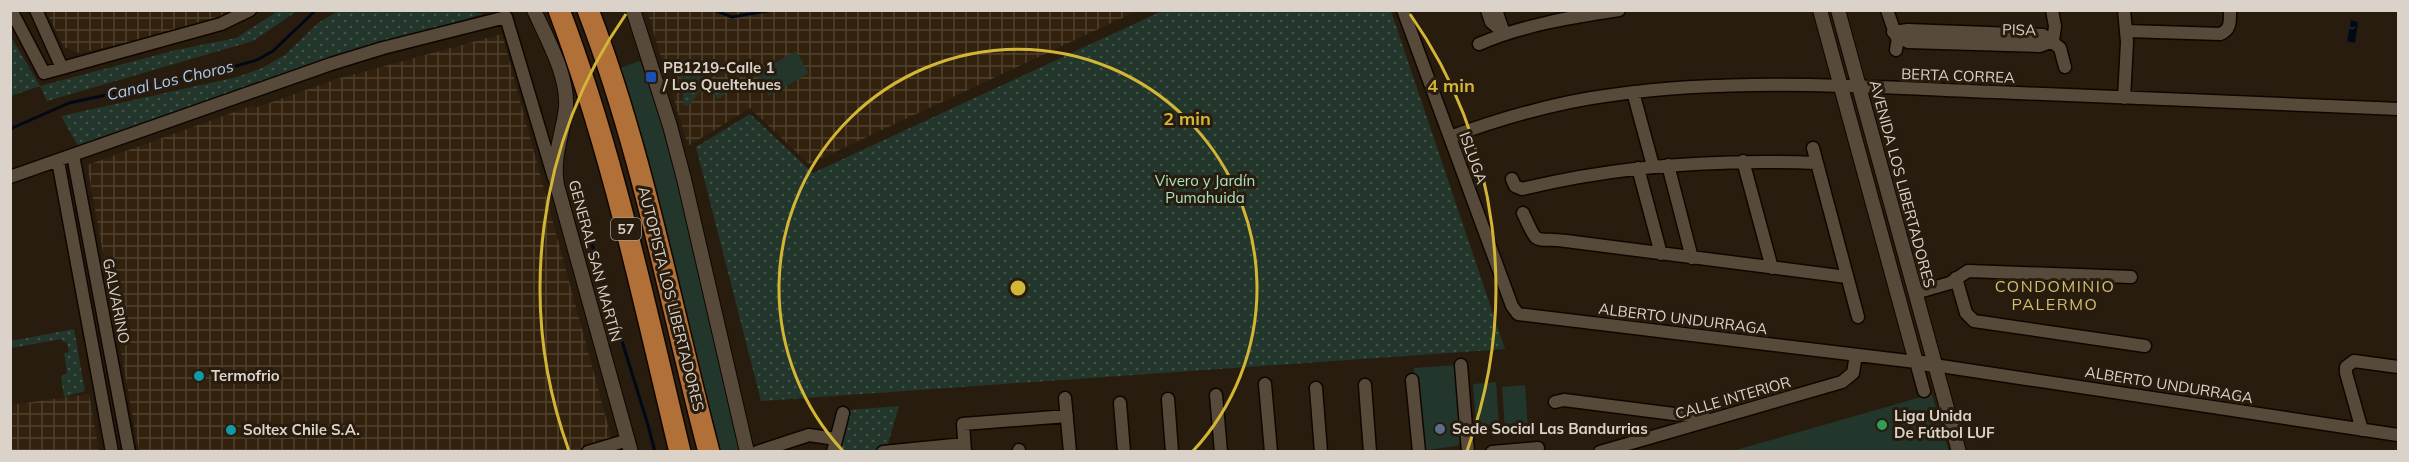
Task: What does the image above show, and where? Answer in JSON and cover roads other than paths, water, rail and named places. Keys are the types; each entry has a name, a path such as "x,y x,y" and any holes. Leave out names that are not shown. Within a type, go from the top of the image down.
{"highway":[{"name":"AUTOPISTA LOS LIBERTADORES","path":"559,10 584,80 609,163 680,452"},
{"name":"AUTOPISTA LOS LIBERTADORES","path":"588,10 635,152 709,452"}],"street":[{"path":"11,10 44,73 221,24 250,10"},
{"path":"36,10 62,68"},
{"name":"GENERAL SAN MARTÍN","path":"534,10 562,79 566,96 555,161 556,185 630,446"},
{"path":"633,10 670,126 684,179 747,452"},
{"name":"ISLUGA","path":"1402,10 1512,306 1518,314"},
{"path":"1487,10 1491,22 1503,33"},
{"path":"1496,10 1503,33"},
{"path":"1479,44 1503,33 1580,13 1620,10"},
{"path":"1820,10 1924,391"},
{"name":"AVENIDA LOS LIBERTADORES","path":"1838,10 1959,452"},
{"name":"PISA","path":"1887,10 1896,40 1908,30 2040,46 2052,40"},
{"path":"2052,10 2055,26 2052,40 2062,52 2065,67"},
{"path":"2124,10 2127,31 2124,98"},
{"path":"2127,31 2220,34 2228,29 2230,10"},
{"path":"10,177 331,64 383,48 506,17 556,185"},
{"name":"BERTA CORREA","path":"1450,137 1551,106 1633,92 1725,86 1859,87 2398,109"},
{"path":"1633,92 1653,166"},
{"path":"1812,148 1858,317"},
{"name":"GALVARINO","path":"74,155 129,452"},
{"path":"1512,179 1515,186 1522,189 1571,177 1653,166 1743,161 1816,163"},
{"path":"1743,161 1772,268"},
{"path":"58,162 112,452"},
{"path":"1668,165 1692,258"},
{"path":"1638,168 1661,254"},
{"path":"1865,176 1874,172 1882,174"},
{"path":"1523,213 1534,238 1538,241 1560,240 1847,277"},
{"path":"77,266 94,263"},
{"path":"1898,298 1907,299 1915,293 1946,284 1968,271 2131,277"},
{"path":"1956,278 1966,313 1974,321 2145,346"},
{"name":"ALBERTO UNDURRAGA","path":"1518,314 1916,362"},
{"name":"CALLE INTERIOR","path":"1600,452 1842,382 1853,373 1856,355"},
{"path":"2362,430 2346,367 2354,361 2398,367"},
{"path":"1916,362 1934,365"},
{"path":"1461,365 1468,452"},
{"name":"ALBERTO UNDURRAGA","path":"1934,365 2398,435"},
{"path":"1412,380 1419,452"},
{"path":"1266,384 1271,452"},
{"path":"1365,385 1370,452"},
{"path":"1316,388 1321,452"},
{"path":"1216,395 1221,452"},
{"path":"1065,398 1070,452"},
{"path":"1168,399 1172,452"},
{"path":"1555,402 1564,400 1713,419"},
{"path":"1120,403 1124,452"},
{"path":"757,452 809,435 834,445 843,413"},
{"path":"883,451 965,448 963,424 1067,416"},
{"path":"588,452 630,446"},
{"path":"1492,452 1538,448"}],"water":[{"path":"2351,20 2358,22 2355,43 2347,41"}],"waterway":[{"name":"Canal Los Choros","path":"10,129 69,103 222,70 257,60 273,51 316,10"},
{"name":"Canal Los Choros","path":"714,10 732,17 773,10"},
{"path":"586,225 655,452"}],"place":[{"name":"PB1219-Calle 1 / Los Queltehues","path":"651,77"},
{"name":"Termofrio","path":"199,376"},
{"name":"Liga Unida De Fútbol LUF","path":"1882,425"},
{"name":"Sede Social Las Bandurrias","path":"1440,429"},
{"name":"Soltex Chile S.A.","path":"231,430"}],"district":[{"name":"CONDOMINIO PALERMO","path":"2055,295"}],"park label":[{"name":"Vivero y Jardín Pumahuida","path":"1205,190"}]}
